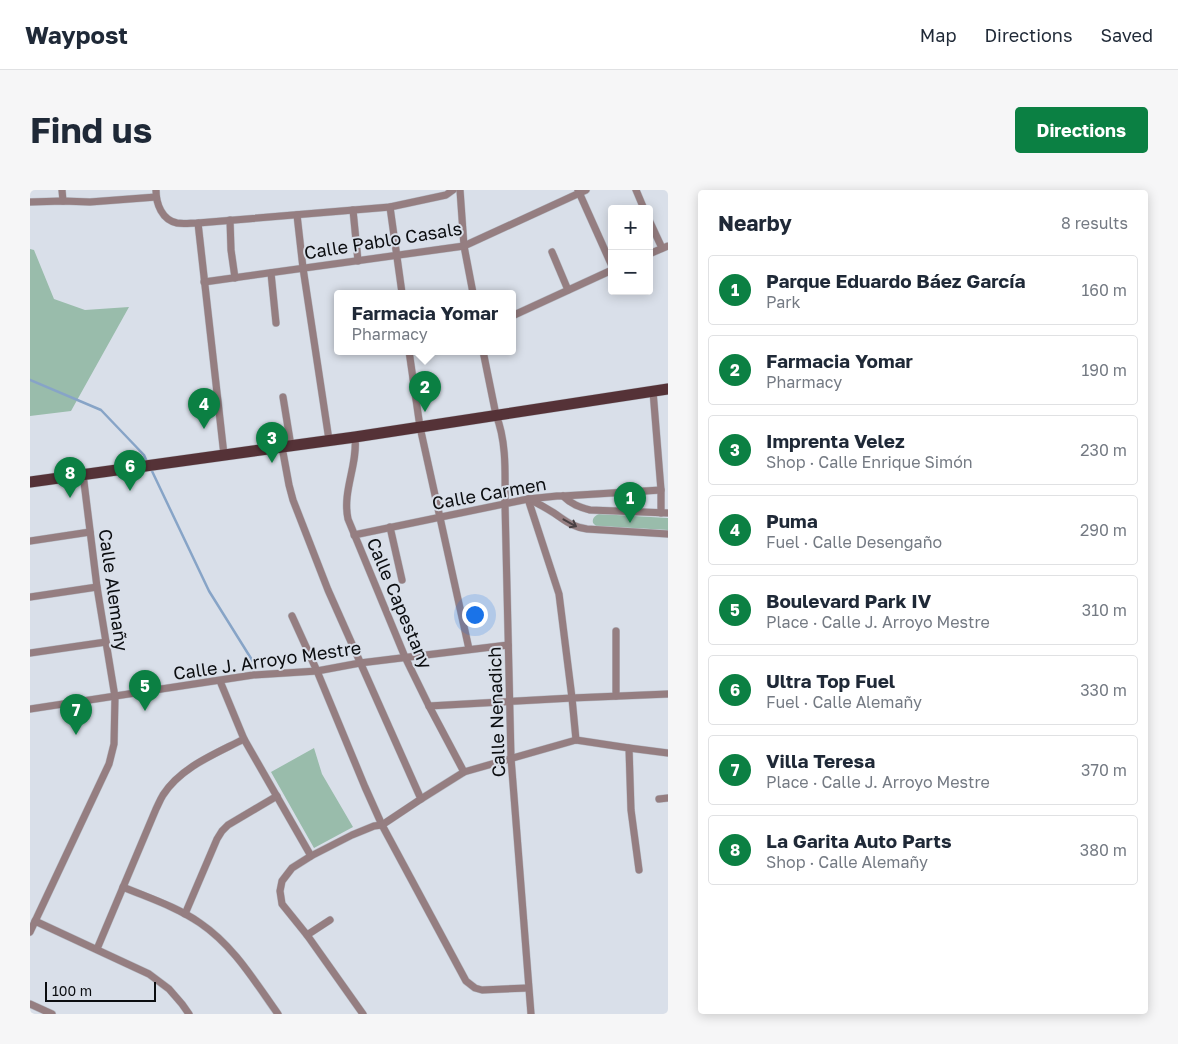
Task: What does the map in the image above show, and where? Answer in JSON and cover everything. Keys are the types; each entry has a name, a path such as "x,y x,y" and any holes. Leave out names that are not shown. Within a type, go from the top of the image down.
{"main road":[{"path":"30,482 355,437 668,389"}],"street":[{"path":"62,190 63,200"},
{"path":"30,202 63,200 90,202 156,194 158,205 166,217 178,223 198,223 390,207 446,195 453,190"},
{"path":"460,190 464,246 471,290"},
{"path":"636,190 642,205"},
{"path":"581,191 608,256"},
{"name":"Calle Pablo Casals","path":"204,282 464,246 581,191"},
{"path":"390,207 402,290"},
{"path":"353,210 358,261"},
{"path":"297,215 303,268 329,440"},
{"path":"230,220 231,250 235,278"},
{"path":"198,223 224,455"},
{"path":"653,227 665,247 653,252"},
{"path":"552,252 568,290"},
{"path":"271,272 276,323"},
{"path":"516,314 608,272"},
{"path":"411,355 420,427 469,650"},
{"name":"Calle Nenadich","path":"484,355 496,415 500,425 505,468 511,758 531,1014"},
{"path":"563,496 572,504 590,510 665,513 661,490 653,391"},
{"path":"283,398 287,476 293,500 328,590 421,799"},
{"name":"Calle Capestany","path":"355,437 355,456 346,504 348,519 405,657 464,772"},
{"name":"Calle Alemañy","path":"30,932 109,764 114,744 115,697 83,474"},
{"name":"Calle Carmen","path":"354,535 528,499 661,490"},
{"path":"528,499 544,506 578,528 668,534"},
{"path":"528,499 559,594 576,740"},
{"path":"390,527 402,580"},
{"path":"30,541 90,532"},
{"path":"30,596 98,586"},
{"path":"292,616 382,825 466,981 475,988 482,990 528,988"},
{"path":"616,631 616,696"},
{"path":"30,653 106,642"},
{"name":"Calle J. Arroyo Mestre","path":"30,709 253,675 317,671 360,663 508,645"},
{"path":"220,681 244,739 311,856"},
{"path":"429,706 668,694"},
{"path":"97,949 163,795 191,767 244,739"},
{"path":"363,1014 307,935 282,904 280,891 282,881 292,868 352,835 374,826 382,825 464,772 576,740 668,753"},
{"path":"629,748 631,810 639,870"},
{"path":"185,914 222,831 228,825 277,796"},
{"path":"659,799 668,798"},
{"path":"123,887 185,914 209,929 231,950 278,1014"},
{"path":"307,935 330,920"},
{"path":"35,921 149,974 176,997 189,1014"},
{"path":"30,1004 52,1014"}],"green space":[{"path":"30,249 34,250 54,299 85,310 129,307 71,411 30,416"},
{"path":"599,514 668,518 668,530 596,526 593,520"},
{"path":"314,748 322,774 353,827 314,848 271,772"}],"waterway":[{"path":"30,380 101,410 144,455 147,462"},
{"path":"151,469 209,591 257,668"}],"place":[{"name":"Farmacia Yomar","path":"425,412"},
{"name":"Puma","path":"204,429"},
{"name":"Imprenta Velez","path":"272,463"},
{"name":"Ultra Top Fuel","path":"130,491"},
{"name":"La Garita Auto Parts","path":"70,498"},
{"name":"Parque Eduardo Báez García","path":"630,523"},
{"name":"Boulevard Park IV","path":"145,711"},
{"name":"Villa Teresa","path":"76,735"}]}
